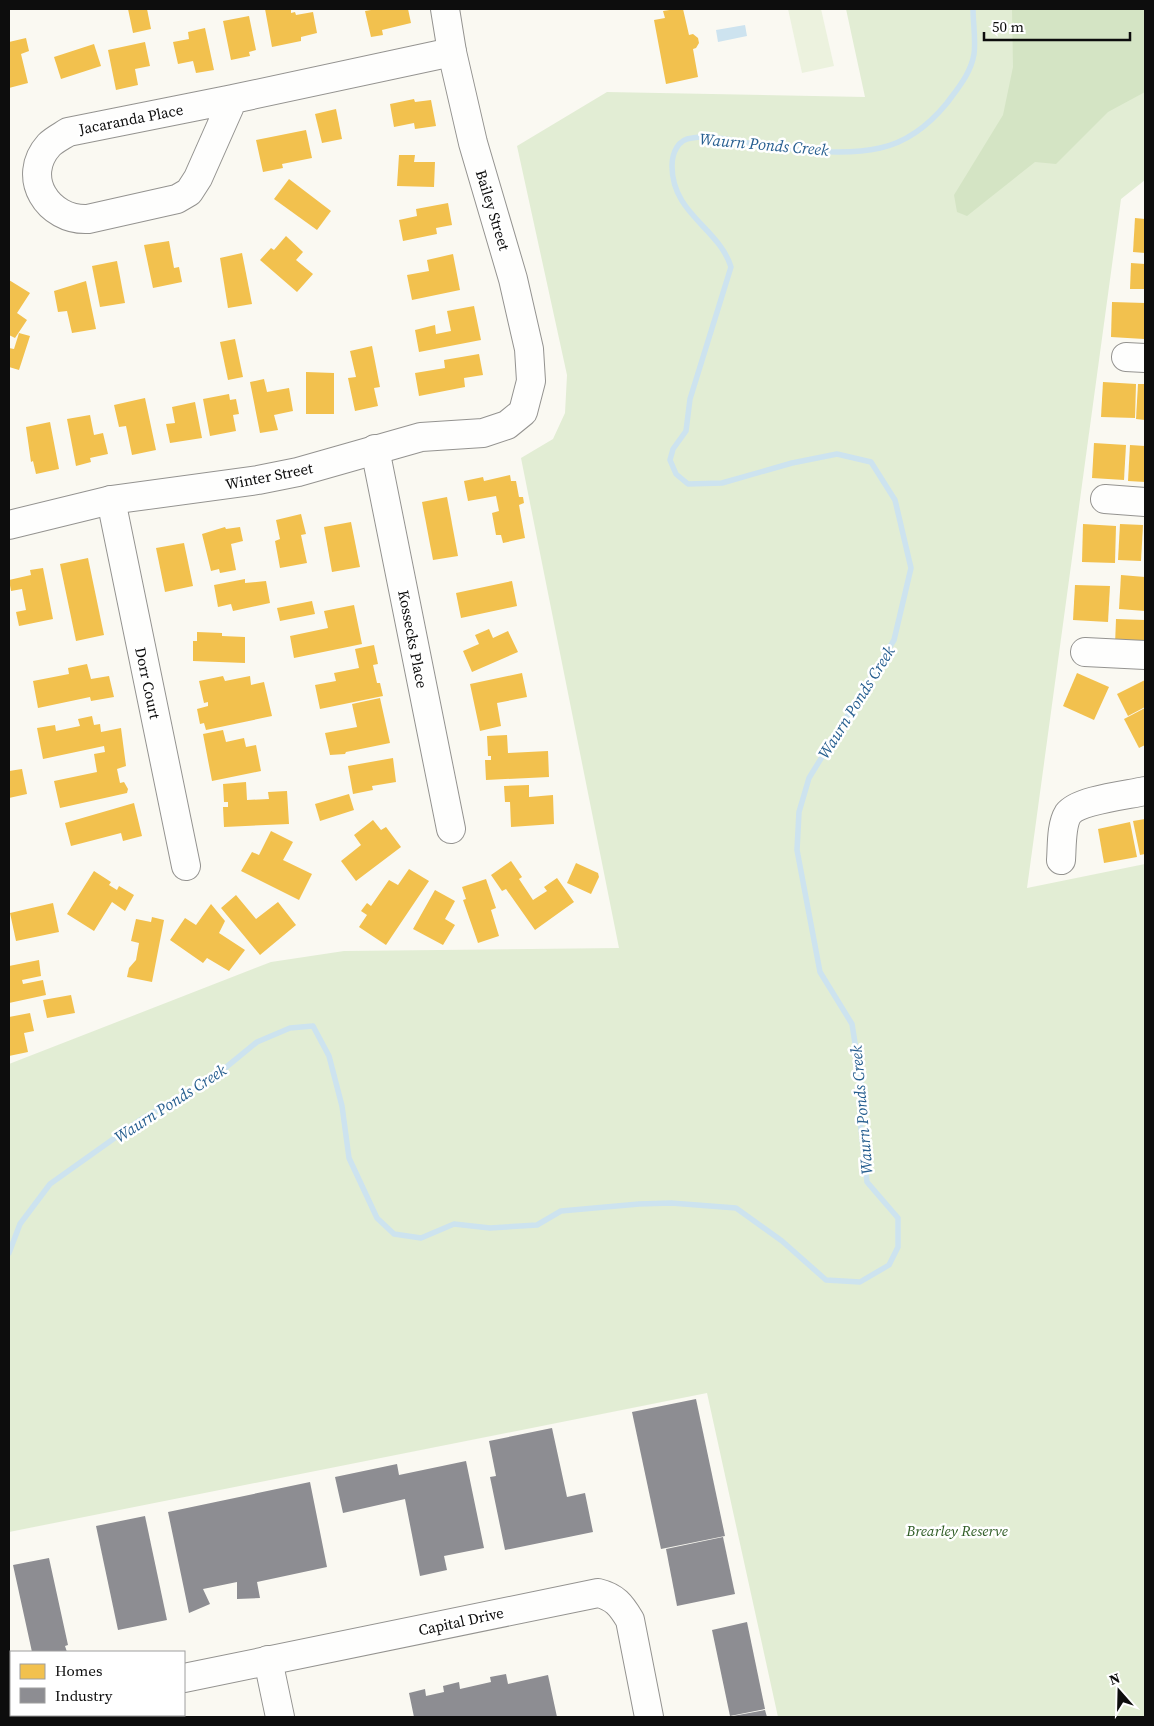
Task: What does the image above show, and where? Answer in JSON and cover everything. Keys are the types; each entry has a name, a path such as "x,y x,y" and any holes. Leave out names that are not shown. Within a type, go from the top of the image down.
{"street":[{"name":"Bailey Street","path":"445,9 452,52 472,143 513,279 529,349 531,381 524,412"},
{"name":"Jacaranda Place","path":"233,99 190,192 177,199 76,220 60,214 46,200 37,180 39,163 49,145 68,132 452,52"},
{"name":"Winter Street","path":"9,525 111,500 258,480 298,472 421,437 483,433 507,424 524,412"},
{"name":"Kossecks Place","path":"375,449 451,829"},
{"path":"1105,499 1145,502"},
{"name":"Dorr Court","path":"111,500 186,866"},
{"path":"1085,652 1145,655"},
{"path":"1060,860 1067,816 1075,808 1088,803 1145,791"},
{"name":"Capital Drive","path":"185,1678 598,1593 612,1596 623,1608 630,1620 649,1717"},
{"path":"268,1660 280,1717"}],"green space":[{"path":"788,9 821,9 834,66 802,73"},
{"name":"Brearley Reserve","path":"846,9 1145,9 1145,180 1121,199 1027,888 1145,864 1145,1717 778,1717 707,1393 9,1532 9,1064 271,962 344,951 619,948 521,458 553,439 565,413 567,375 517,146 607,92 865,97"},
{"path":"1012,9 1145,9 1145,92 1108,112 1056,164 1035,162 967,216 957,212 954,195 1003,115 1013,67"}],"water":[{"path":"745,25 747,36 718,42 716,30"}],"building: Homes":[{"path":"128,9 147,9 151,29 133,33"},
{"path":"265,9 291,9 291,13 295,12 296,15 313,12 317,33 301,37 301,41 272,47"},
{"path":"408,9 411,23 382,30 383,35 371,37 365,11"},
{"path":"683,9 689,35 693,34 698,38 699,43 693,49 698,77 666,84 654,20 665,18 663,11"},
{"path":"249,16 256,50 249,52 250,56 231,60 223,21"},
{"path":"205,28 214,70 196,73 193,61 178,64 173,42 189,39 188,32"},
{"path":"26,38 29,51 21,54 28,83 9,88 9,42"},
{"path":"145,42 150,66 135,69 138,85 116,90 108,50"},
{"path":"94,44 101,66 61,79 54,57"},
{"path":"414,99 415,102 431,100 436,126 415,129 414,123 394,127 390,104"},
{"path":"336,109 342,139 322,143 315,114"},
{"path":"306,130 312,158 282,164 283,168 263,172 256,140"},
{"path":"399,155 415,155 414,162 435,162 434,187 397,186"},
{"path":"289,179 331,211 317,230 274,199"},
{"path":"448,203 452,225 436,228 437,234 403,241 399,220 417,216 416,209"},
{"path":"1135,218 1145,219 1145,253 1133,252"},
{"path":"286,236 303,252 296,260 313,274 297,292 260,260 271,248 274,250"},
{"path":"169,241 174,268 179,267 182,282 153,288 144,245"},
{"path":"242,253 252,304 228,308 220,258"},
{"path":"453,254 460,290 412,300 407,275 429,271 427,260"},
{"path":"117,261 125,303 100,307 92,266"},
{"path":"1131,263 1145,264 1145,289 1130,289"},
{"path":"9,280 30,293 17,313 27,320 15,338 9,335"},
{"path":"86,281 96,329 72,333 67,311 58,312 54,291"},
{"path":"1112,302 1145,303 1144,339 1111,337"},
{"path":"474,306 481,340 419,352 415,330 435,325 436,334 451,331 447,311"},
{"path":"19,333 30,336 19,370 9,367 9,348 14,349"},
{"path":"235,339 243,377 228,380 220,342"},
{"path":"372,346 380,387 374,388 378,406 355,411 348,378 356,377 350,351"},
{"path":"479,354 483,375 464,378 465,387 419,396 415,373 445,368 444,360"},
{"path":"306,372 334,373 334,414 306,414"},
{"path":"264,379 267,392 289,388 293,411 274,415 278,430 260,433 250,382"},
{"path":"1103,382 1136,384 1135,418 1101,417"},
{"path":"1138,384 1145,384 1145,420 1136,419"},
{"path":"229,394 230,400 236,399 239,414 233,415 236,431 210,436 203,399"},
{"path":"145,398 156,450 132,455 126,426 119,427 114,405"},
{"path":"195,402 202,438 170,443 166,424 175,423 172,407"},
{"path":"90,415 94,435 103,433 108,454 90,458 91,462 76,466 67,419"},
{"path":"50,422 59,469 36,474 33,461 31,462 26,427"},
{"path":"1094,443 1126,445 1124,480 1092,478"},
{"path":"1130,445 1145,446 1145,482 1128,481"},
{"path":"510,475 511,481 516,481 519,497 523,497 524,503 519,505 525,538 503,543 501,535 496,535 492,513 499,511 496,496 468,501 464,481 483,477 484,481"},
{"path":"447,497 458,556 433,560 422,502"},
{"path":"301,514 306,534 301,535 307,563 280,568 275,541 280,539 276,520"},
{"path":"351,522 360,567 332,572 324,527"},
{"path":"1083,524 1116,526 1115,563 1082,562"},
{"path":"1120,524 1143,525 1141,561 1118,560"},
{"path":"225,527 226,529 240,527 243,541 231,544 236,570 220,573 219,569 211,571 202,534"},
{"path":"184,543 193,586 165,592 156,548"},
{"path":"88,558 104,635 76,641 60,564"},
{"path":"43,568 53,619 19,626 16,612 26,610 22,589 11,591 9,580 31,575 30,570"},
{"path":"1121,575 1145,577 1145,611 1119,609"},
{"path":"245,579 245,583 266,581 270,603 233,611 231,604 218,607 214,585"},
{"path":"512,581 517,606 461,618 456,593"},
{"path":"1075,585 1110,586 1108,622 1073,620"},
{"path":"312,601 315,614 280,621 277,608"},
{"path":"354,605 362,644 294,658 290,636 328,628 324,611"},
{"path":"1116,619 1145,620 1145,646 1115,645"},
{"path":"489,629 493,638 508,631 518,652 472,672 463,651 479,644 475,635"},
{"path":"197,632 222,633 222,636 245,637 245,663 193,661 193,641 197,641"},
{"path":"374,645 378,664 373,665 377,683 380,683 383,696 320,709 315,685 336,681 334,673 359,668 355,649"},
{"path":"87,664 91,679 109,676 114,697 91,701 90,697 38,708 33,681 69,674 68,668"},
{"path":"522,673 527,697 497,703 501,726 480,731 470,684"},
{"path":"1077,673 1109,687 1094,720 1063,706"},
{"path":"223,676 225,681 250,676 251,685 264,682 272,716 206,730 204,723 200,724 197,709 208,706 208,702 204,703 199,681"},
{"path":"1145,680 1145,707 1128,716 1117,694"},
{"path":"380,698 390,743 346,752 345,754 330,755 325,733 357,727 352,704"},
{"path":"1145,708 1145,745 1139,748 1124,719"},
{"path":"92,716 94,725 100,724 101,732 121,728 126,766 117,769 120,783 124,782 128,789 127,793 60,808 54,781 97,772 94,754 105,752 104,746 43,759 37,728 55,725 56,731 80,726 78,719"},
{"path":"223,730 226,742 244,738 246,747 256,745 261,771 212,781 203,734"},
{"path":"507,735 508,753 548,751 549,777 486,780 485,760 491,760 491,756 488,756 487,736"},
{"path":"393,758 396,782 372,786 373,790 353,794 348,766"},
{"path":"22,769 27,794 9,798 9,771"},
{"path":"246,782 247,800 269,799 268,792 287,791 289,824 224,827 223,807 228,807 228,802 224,802 223,784"},
{"path":"529,785 529,797 553,795 554,824 511,827 510,802 505,802 504,786"},
{"path":"349,794 354,810 320,821 315,804"},
{"path":"134,803 142,836 123,841 121,833 71,846 65,823"},
{"path":"1145,819 1145,854 1140,855 1133,821"},
{"path":"373,820 381,830 386,827 401,847 356,881 341,861 361,845 354,835"},
{"path":"1130,822 1137,857 1104,863 1098,829"},
{"path":"271,831 293,842 283,860 312,874 299,900 241,871 252,852 259,855"},
{"path":"511,861 522,877 519,879 533,900 547,891 544,887 557,878 574,902 535,930 506,889 502,891 491,875"},
{"path":"576,863 598,873 599,877 591,894 567,883"},
{"path":"409,869 429,881 386,945 359,927 367,915 361,911 367,903 371,906 389,880 398,885"},
{"path":"94,871 111,882 109,885 117,890 119,886 134,895 125,911 112,902 94,931 67,914"},
{"path":"486,879 496,908 491,910 499,936 478,943 463,900 466,899 462,887"},
{"path":"435,890 455,901 445,919 455,925 443,945 413,929"},
{"path":"236,895 256,919 278,902 296,925 260,955 221,908"},
{"path":"53,903 59,932 16,941 10,913"},
{"path":"211,904 225,921 219,933 245,950 229,971 207,958 203,963 170,940 185,918 196,925"},
{"path":"152,917 164,920 152,982 127,977 129,968 136,960 139,943 131,941 136,919 151,922"},
{"path":"39,960 41,976 22,980 23,984 43,980 46,995 9,1003 9,966"},
{"path":"71,995 75,1013 47,1018 43,1000"},
{"path":"30,1013 34,1031 24,1033 28,1052 9,1056 9,1017"}],"building: Industry":[{"path":"696,1399 725,1536 661,1549 632,1412"},
{"path":"552,1428 567,1497 585,1493 593,1532 505,1550 490,1477 496,1476 489,1441"},
{"path":"466,1461 484,1548 444,1556 447,1570 420,1576 405,1499 343,1513 335,1477 397,1464 399,1475"},
{"path":"310,1482 327,1567 257,1582 260,1598 237,1599 237,1582 203,1589 210,1604 189,1613 168,1512"},
{"path":"145,1516 167,1620 118,1630 96,1526"},
{"path":"723,1537 735,1594 677,1606 666,1549"},
{"path":"49,1558 68,1645 65,1646 67,1651 32,1651 13,1565"},
{"path":"747,1622 765,1709 730,1716 712,1630"},
{"path":"506,1674 508,1684 548,1675 557,1717 414,1717 409,1693 425,1689 426,1696 444,1692 443,1686 459,1682 460,1689 491,1682 490,1677"},
{"path":"765,1710 767,1717 733,1717 733,1716"}],"waterway":[{"name":"Waurn Ponds Creek","path":"9,1253 20,1224 50,1184 140,1120 219,1073 257,1042 290,1028 313,1026 329,1056 342,1106 349,1158 377,1218 394,1234 421,1238 454,1224 490,1228 537,1225 561,1211 671,1203 736,1208 782,1241 826,1280 860,1282 889,1265 898,1247 898,1218 867,1182 860,1120 861,1081 852,1024 820,972 797,850 799,812 809,778 894,640 911,568 895,500 871,462 837,454 792,463 722,483 688,484 676,474 670,460 673,449 686,431 690,399 731,267 725,253 717,242 680,197 674,183 672,161 677,148 683,141 699,137 720,138 797,150 831,152 865,151 900,142 917,132 933,118 947,103 967,74 975,49 973,9"}]}
